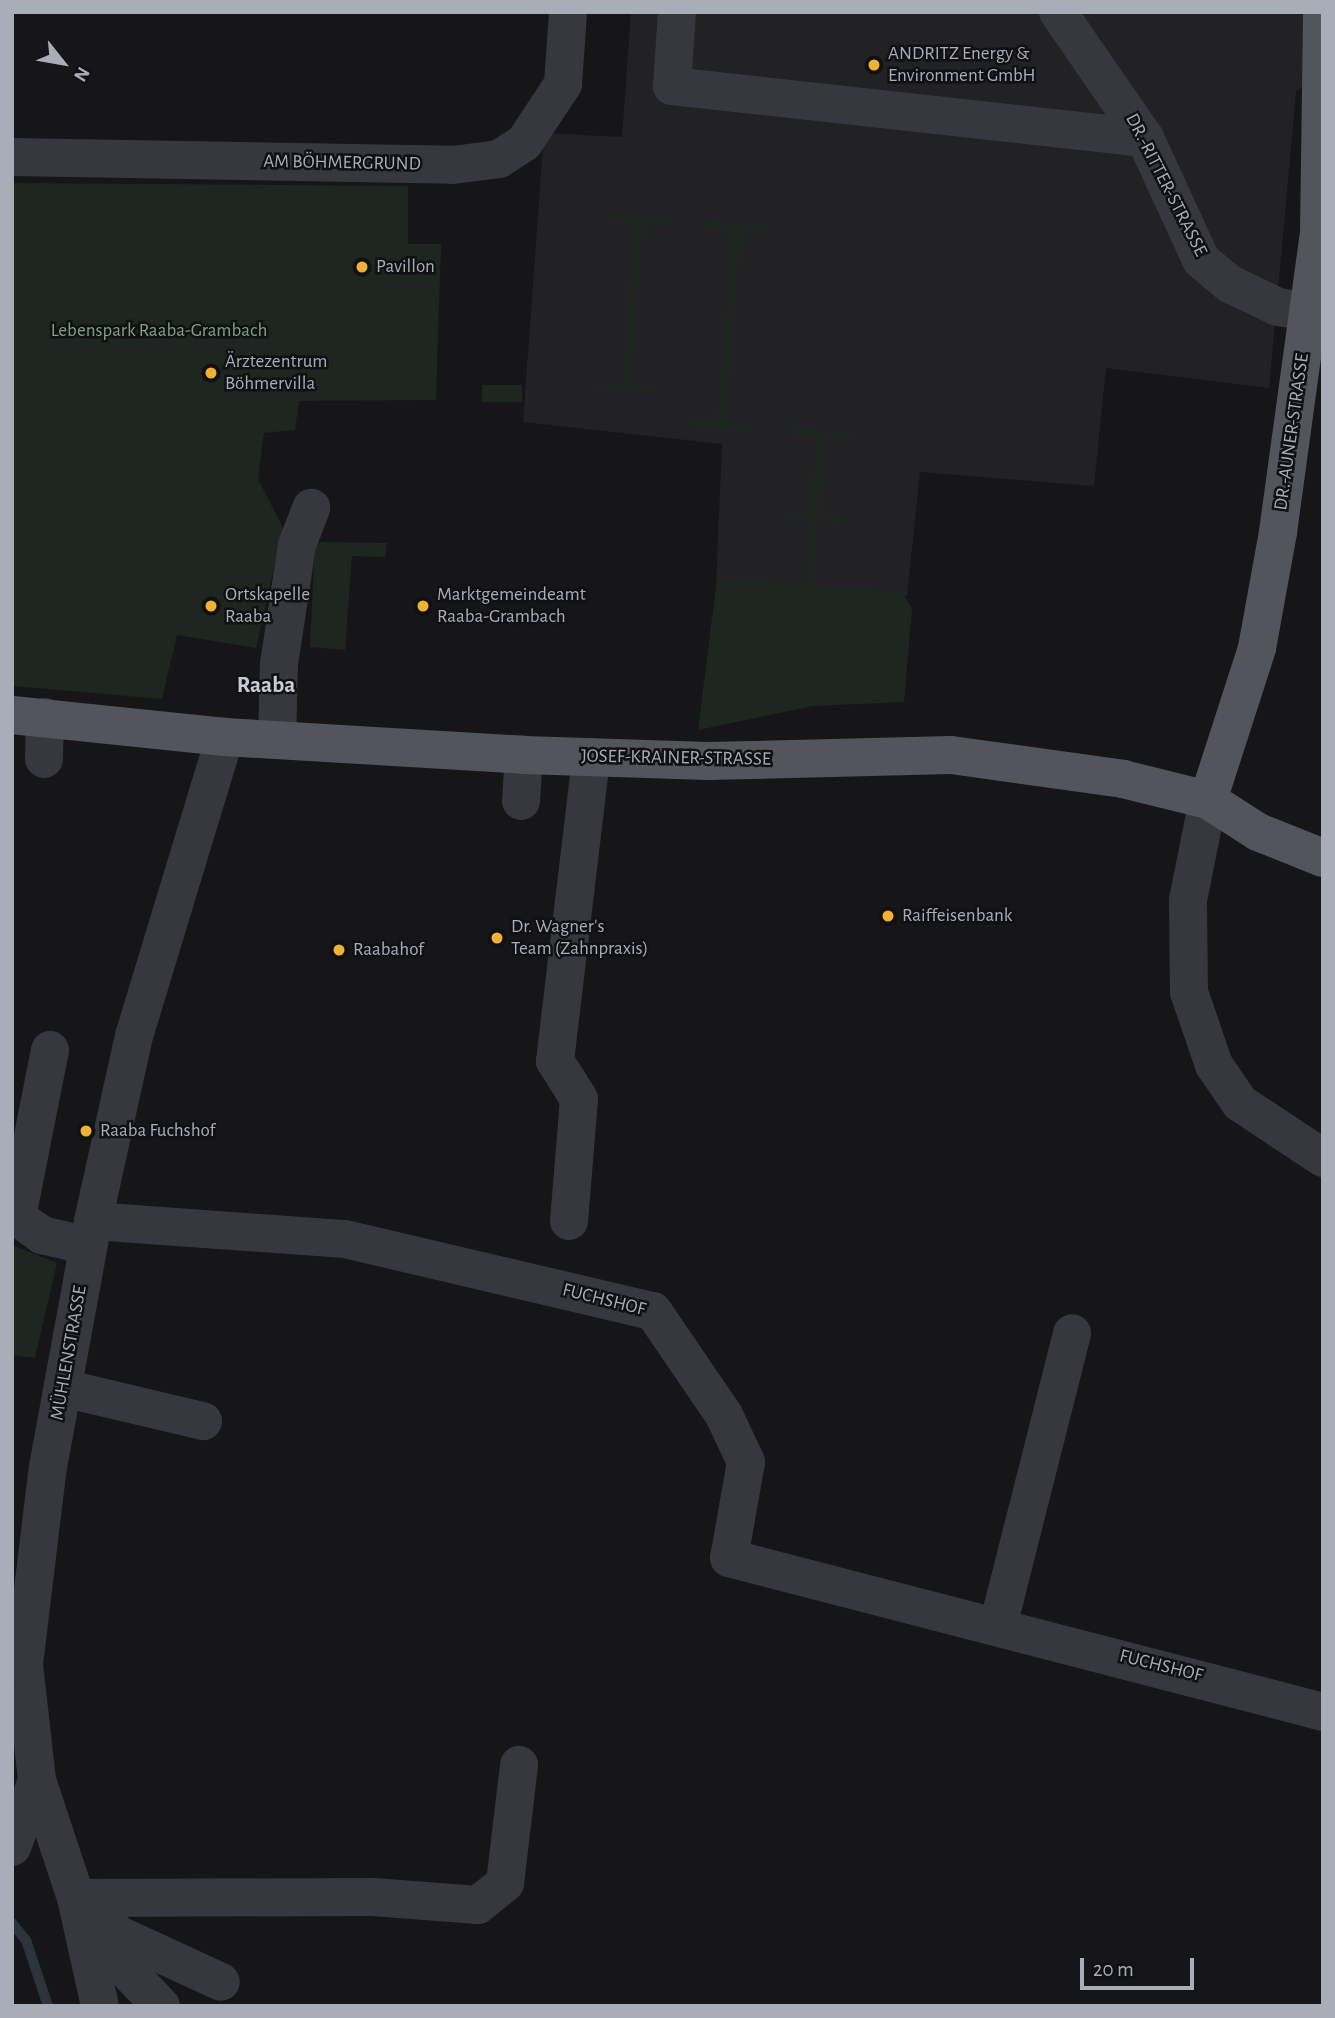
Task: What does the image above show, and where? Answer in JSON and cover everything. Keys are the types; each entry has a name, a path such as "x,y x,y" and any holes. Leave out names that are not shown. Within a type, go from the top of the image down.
{"main road":[{"name":"DR.-AUNER-STRASSE","path":"1208,800 1266,603 1321,234 1322,12"},
{"name":"JOSEF-KRAINER-STRASSE","path":"29,716 225,737 524,755 708,761 951,755 1123,779 1208,800 1258,832 1323,858"}],"street":[{"name":"AM BÖHMERGRUND","path":"12,157 453,165 499,159 524,143 563,84 568,12"},
{"path":"677,12 672,86 1145,138"},
{"name":"DR.-RITTER-STRASSE","path":"1058,12 1145,138 1201,260 1254,295 1309,312"},
{"path":"277,740 279,664 298,545 312,508"},
{"path":"29,716 44,759"},
{"name":"MÜHLENSTRASSE","path":"97,1991 76,1898 37,1780 24,1664 63,1388 91,1233 134,1036 225,737"},
{"path":"521,801 524,755"},
{"path":"569,1221 579,1099 555,1061 591,757"},
{"path":"1208,800 1188,900 1189,992 1214,1065 1240,1103 1323,1158"},
{"path":"50,1050 17,1217 42,1235 91,1233"},
{"name":"FUCHSHOF","path":"91,1233 345,1239 653,1311 724,1415 746,1462 729,1558 1323,1712"},
{"path":"998,1626 1072,1333"},
{"path":"63,1388 203,1421"},
{"path":"76,1898 373,1897 478,1905 505,1883 519,1765"},
{"path":"13,1845 37,1780"},
{"path":"76,1898 119,1935 221,1982"},
{"path":"76,1898 114,1957 161,2006"}],"shaded area":[{"path":"631,12 1323,12 1323,75 1296,91 1269,388 1106,368 1094,486 920,472 907,596 716,586 722,444 523,422 544,133 622,137"}],"green space":[{"name":"Lebenspark Raaba-Grambach","path":"12,183 408,186 408,244 441,244 436,400 299,401 295,430 264,433 258,479 283,528 256,648 177,635 162,699 12,686"},
{"path":"608,214 672,218 671,226 643,225 632,386 659,388 658,393 596,390 597,384 623,385 634,223 607,221"},
{"path":"706,221 770,226 769,234 741,232 726,423 752,425 752,432 690,427 691,420 717,422 732,232 705,229"},
{"path":"482,385 522,385 522,402 482,402"},
{"path":"791,428 852,433 851,442 824,441 818,514 845,517 844,523 817,521 812,583 806,583 810,520 784,518 784,512 810,514 817,438 790,435"},
{"path":"315,542 387,543 385,557 352,556 345,650 310,647"},
{"path":"717,578 902,592 912,609 904,702 813,706 698,730"},
{"path":"12,1245 57,1263 35,1358 12,1355"}],"waterway":[{"path":"12,1923 26,1940 48,2006"}],"place":[{"name":"ANDRITZ Energy & Environment GmbH","path":"874,65"},
{"name":"Pavillon","path":"362,267"},
{"name":"Ärztezentrum Böhmervilla","path":"211,373"},
{"name":"Ortskapelle Raaba","path":"211,606"},
{"name":"Marktgemeindeamt Raaba-Grambach","path":"423,606"},
{"name":"Raiffeisenbank","path":"888,916"},
{"name":"Dr. Wagner's Team (Zahnpraxis)","path":"497,938"},
{"name":"Raabahof","path":"339,950"},
{"name":"Raaba Fuchshof","path":"86,1131"}],"district":[{"name":"Raaba","path":"266,686"}]}
